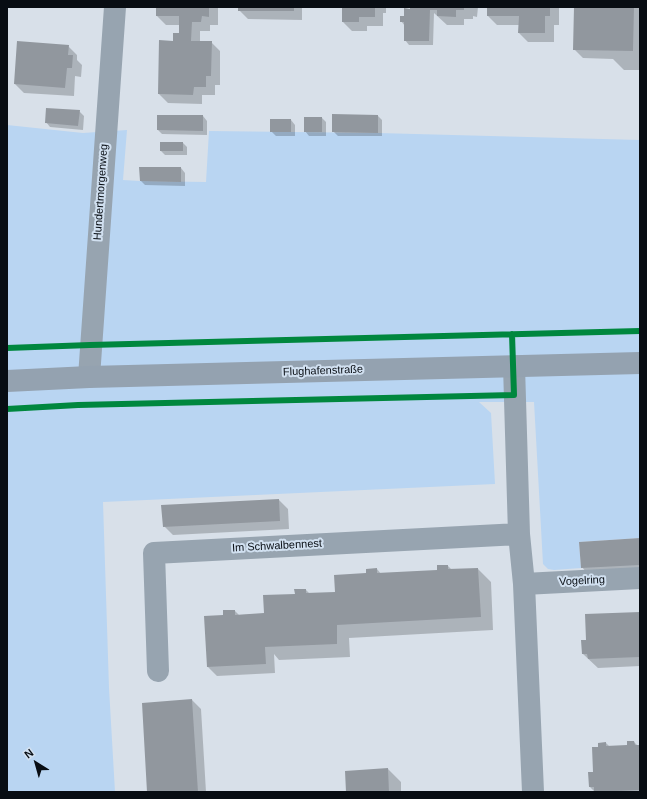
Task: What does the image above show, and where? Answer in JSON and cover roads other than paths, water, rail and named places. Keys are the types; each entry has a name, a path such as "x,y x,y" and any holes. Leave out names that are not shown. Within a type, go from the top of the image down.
{"street":[{"name":"Hundertmorgenweg","path":"88,377 115,7"},
{"name":"Flughafenstraße","path":"7,381 88,377 640,363"},
{"path":"514,366 519,534 524,584 533,792"},
{"name":"Im Schwalbennest","path":"158,671 154,553 519,534"},
{"name":"Vogelring","path":"524,584 640,578"}]}
